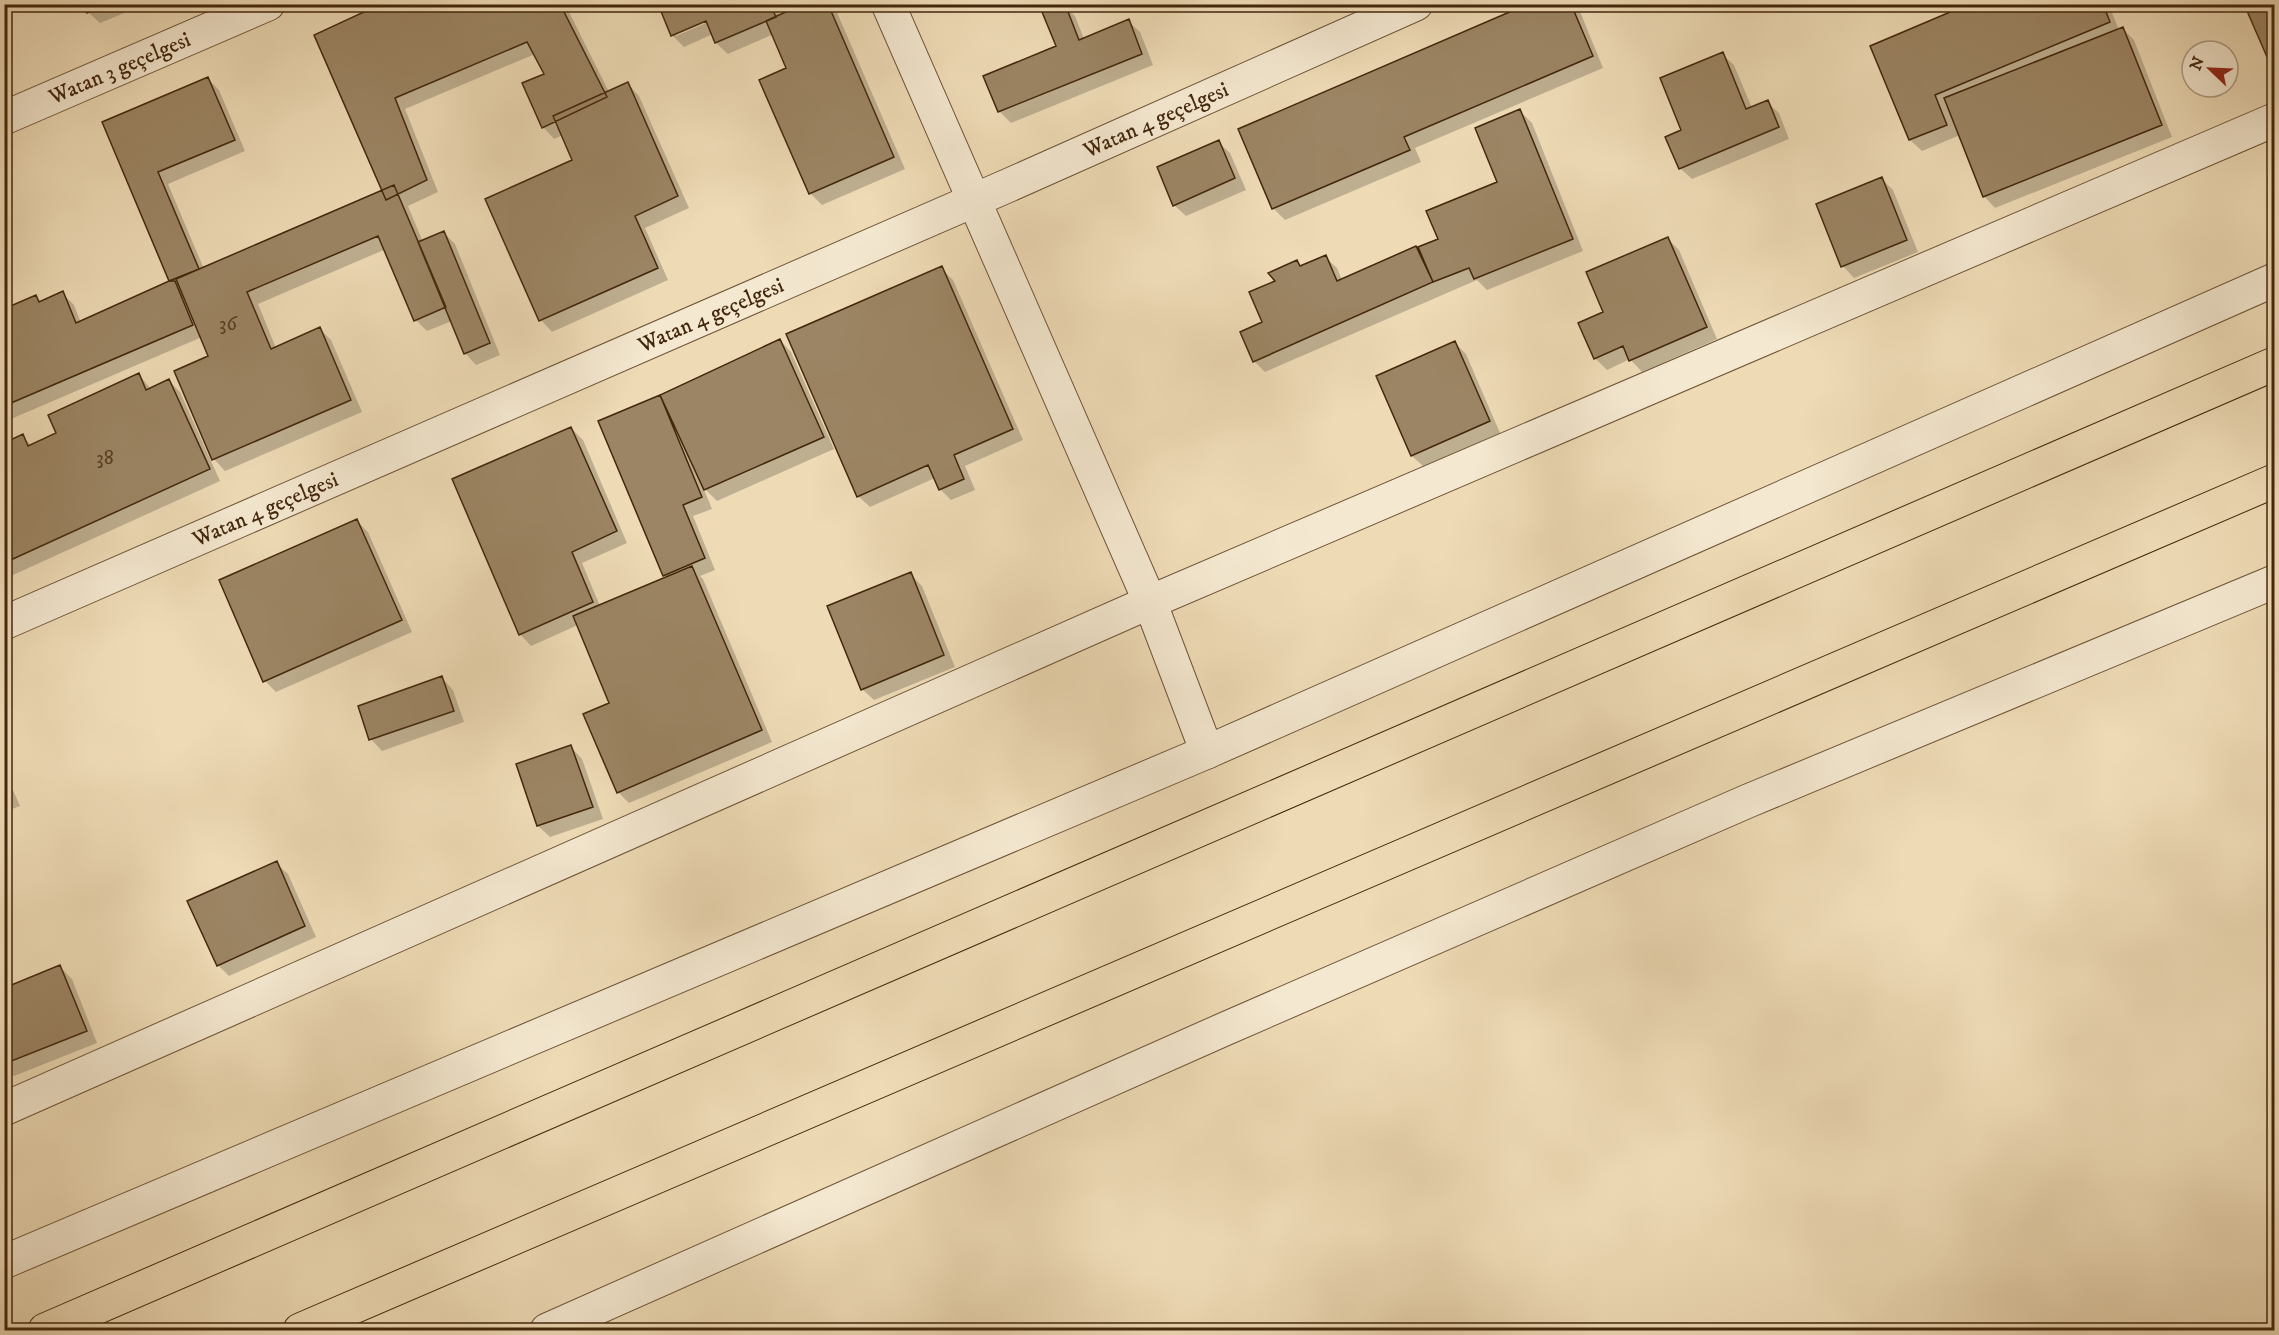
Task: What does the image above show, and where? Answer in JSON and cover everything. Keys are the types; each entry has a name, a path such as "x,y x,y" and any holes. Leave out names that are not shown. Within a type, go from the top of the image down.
{"main road":[{"path":"45,1330 2274,364"},
{"path":"300,1330 2274,481"}],"street":[{"name":"Watan 3 geçelgesi","path":"4,118 268,4"},
{"path":"888,4 972,201 1150,602 1207,752"},
{"name":"Watan 4 geçelgesi","path":"4,623 972,201 1416,4"},
{"path":"4,1109 1150,602 2274,120"},
{"path":"4,1262 1207,752 2274,280"},
{"path":"547,1330 1227,1028 1737,806 2274,582"}],"building":[{"path":"84,4 107,4 87,13"},
{"path":"381,4 560,4 607,97 542,128 522,83 544,74 527,42 395,98 427,180 386,200 314,35"},
{"path":"658,4 723,4 725,9 736,4 770,4 776,17 715,43 706,21 671,36"},
{"path":"803,4 828,4 894,157 809,194 759,80 786,68 766,21"},
{"path":"1065,4 1079,40 1129,19 1142,54 998,112 983,76 1056,46 1042,12"},
{"path":"1528,4 1571,4 1593,56 1404,137 1410,150 1272,209 1238,129"},
{"path":"1969,4 2103,4 2110,22 1935,95 1947,125 1909,140 1870,46"},
{"path":"2244,4 2274,4 2274,73"},
{"path":"2123,27 2162,125 1983,197 1944,98"},
{"path":"1723,52 1746,109 1768,100 1779,127 1679,169 1665,137 1681,130 1660,78"},
{"path":"208,77 235,140 158,172 199,269 169,281 102,122"},
{"path":"628,82 678,196 635,216 658,268 539,321 485,199 572,160 553,116"},
{"path":"1520,109 1573,239 1474,279 1469,268 1433,282 1418,247 1438,239 1426,211 1497,182 1475,128"},
{"path":"1219,140 1235,178 1173,206 1157,167"},
{"path":"1882,177 1907,240 1841,267 1816,204"},
{"path":"394,185 446,307 414,321 378,236 247,292 271,349 320,327 351,400 212,460 174,371 208,356 176,279"},
{"path":"444,231 490,343 464,354 418,242"},
{"path":"1668,237 1707,327 1629,361 1623,346 1594,359 1578,323 1603,312 1586,272"},
{"path":"1416,246 1433,282 1253,362 1240,332 1262,322 1249,292 1275,281 1268,273 1297,260 1300,266 1326,255 1337,281"},
{"path":"942,266 1013,429 954,455 964,479 939,490 928,465 857,497 786,334"},
{"path":"169,281 175,281 193,325 4,406 4,320 8,319 6,308 36,295 39,302 63,291 76,323"},
{"path":"780,339 824,437 704,490 660,395"},
{"path":"1455,341 1490,421 1411,456 1376,376"},
{"path":"139,373 146,390 169,379 210,469 4,563 4,443 23,434 28,446 56,433 48,415"},
{"path":"660,395 702,497 683,505 705,558 663,576 598,421"},
{"path":"571,427 617,531 572,552 593,602 519,635 452,479"},
{"path":"357,519 402,620 263,682 219,580"},
{"path":"692,566 762,730 617,793 583,714 609,703 573,616"},
{"path":"911,572 944,655 861,690 827,606"},
{"path":"442,676 454,711 369,740 358,706"},
{"path":"571,745 593,807 537,826 516,764"},
{"path":"277,861 305,926 217,966 187,901"},
{"path":"60,965 87,1031 4,1064 4,988"}]}
